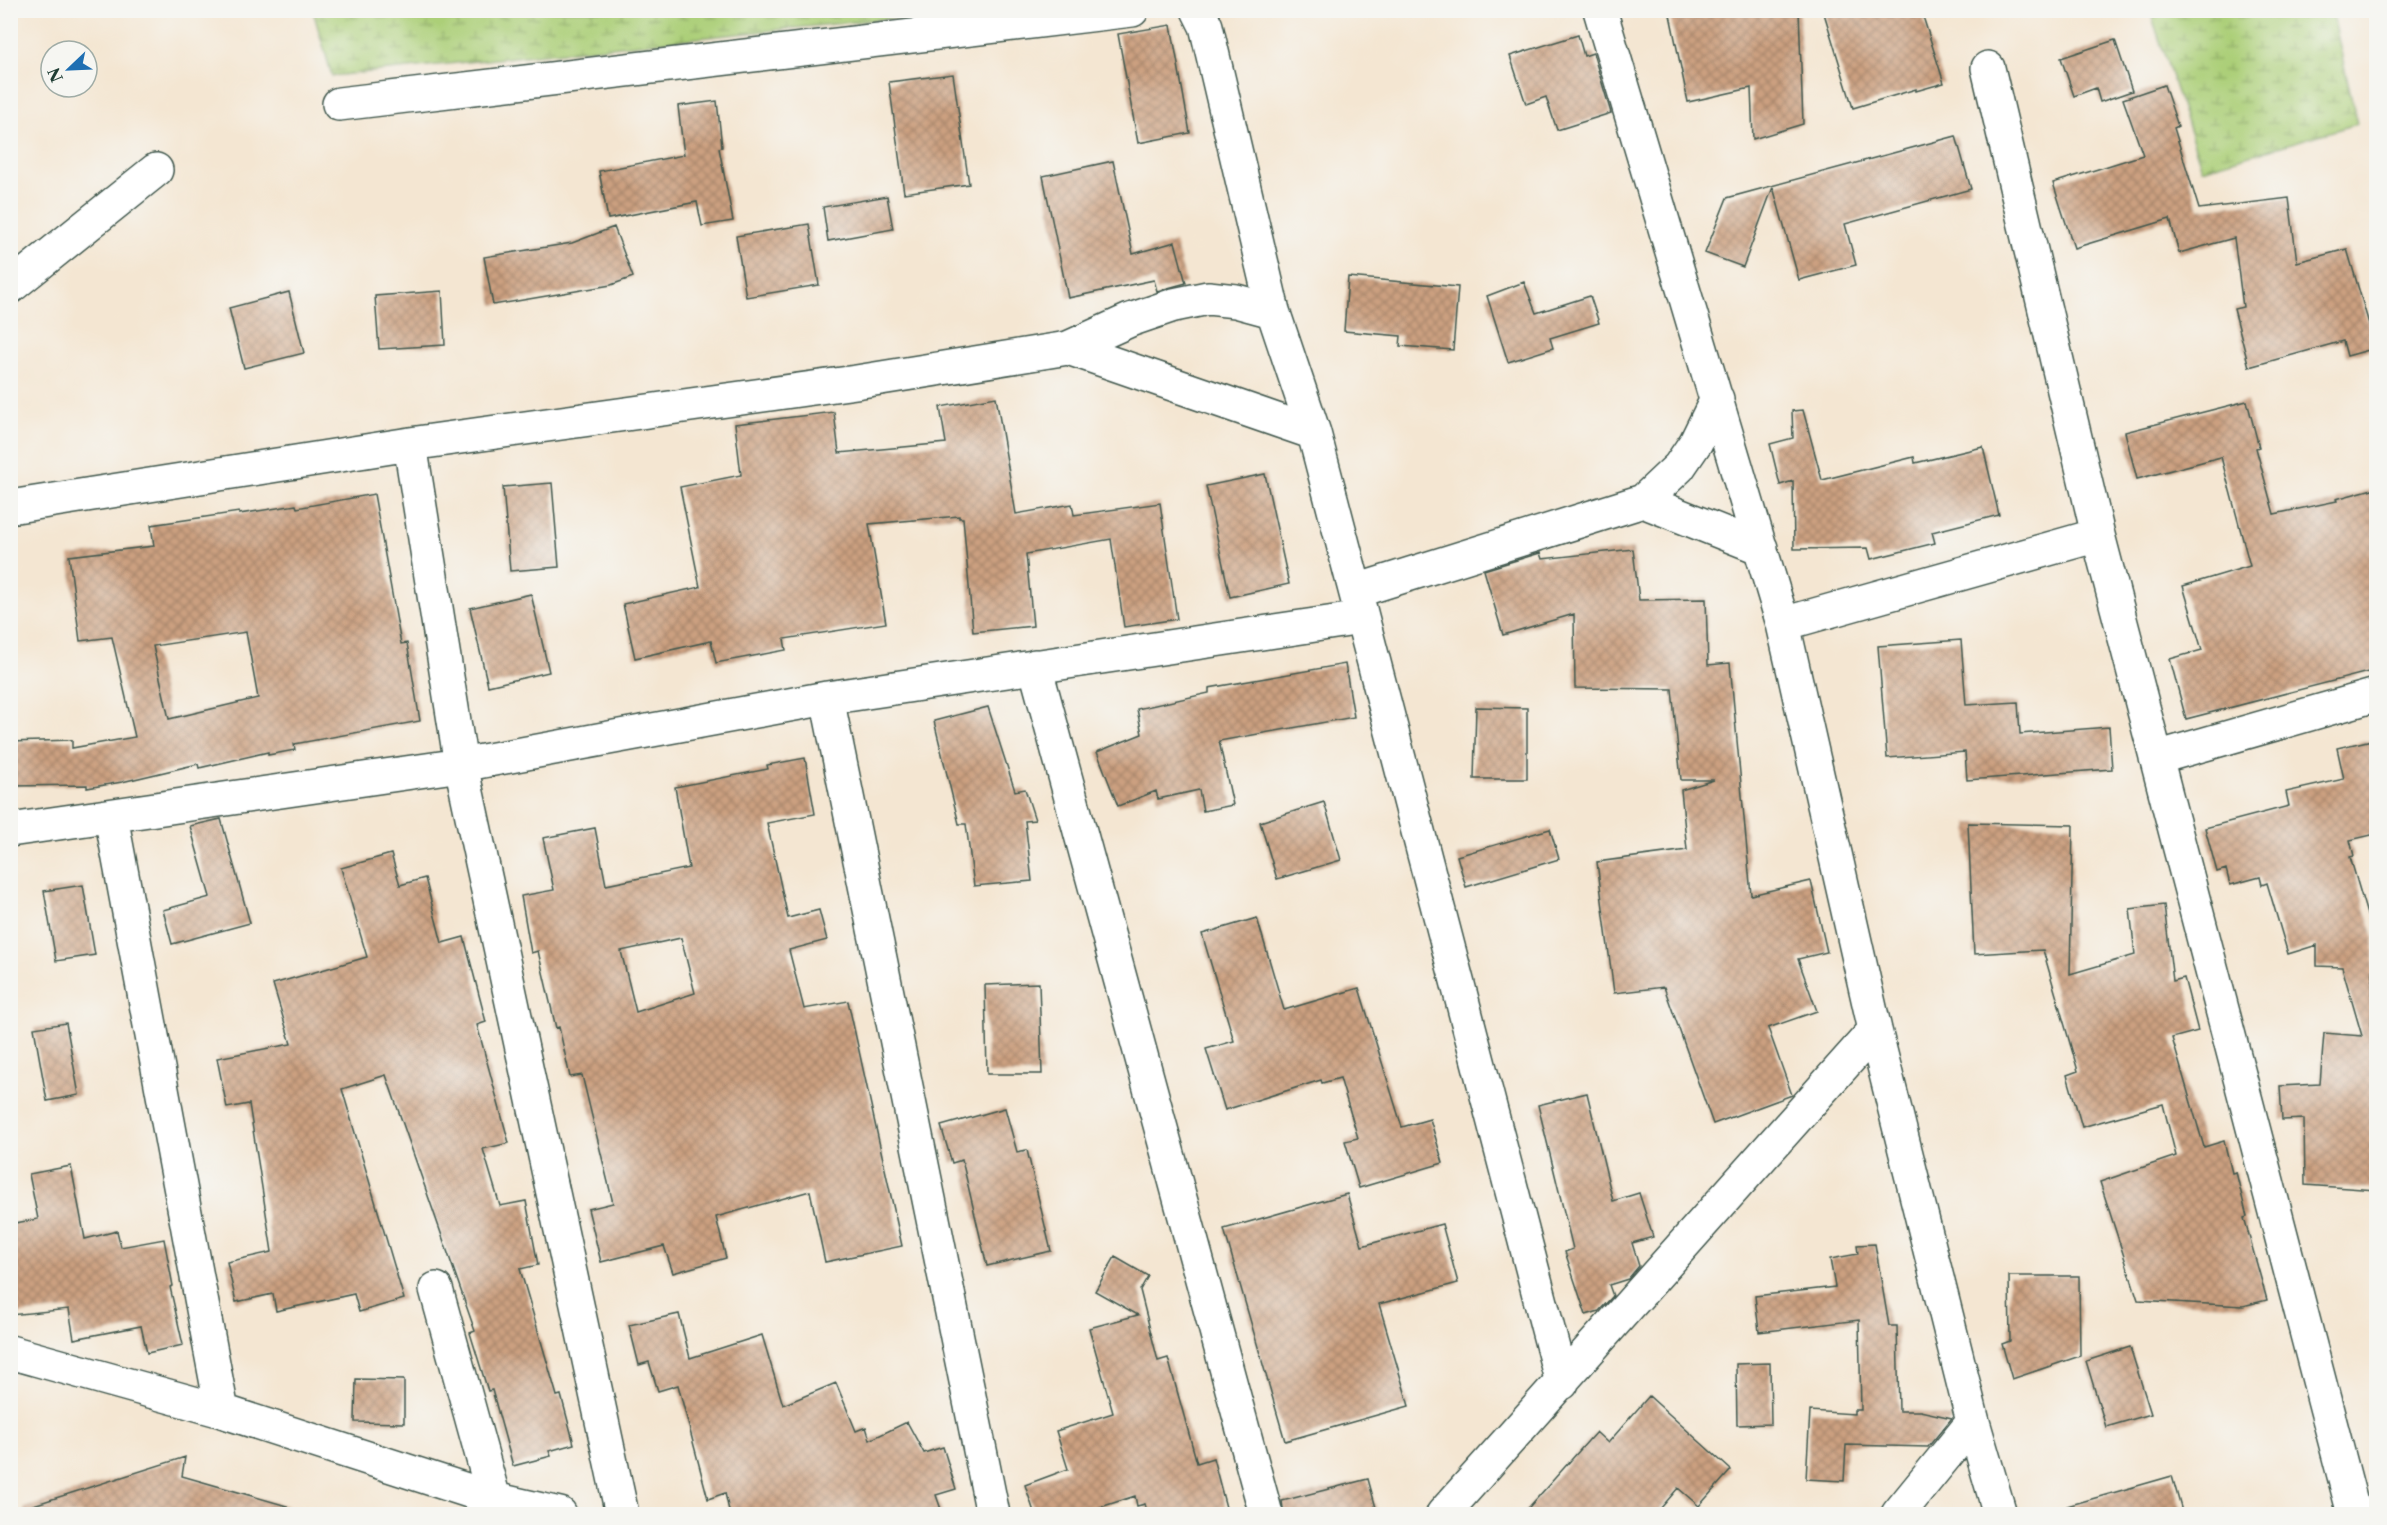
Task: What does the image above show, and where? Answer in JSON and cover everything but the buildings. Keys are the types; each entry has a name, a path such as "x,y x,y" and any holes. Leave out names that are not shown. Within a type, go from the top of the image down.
{"street":[{"path":"339,104 1132,10"},
{"path":"1198,10 1206,26 1273,311 1314,433 1562,1383"},
{"path":"1600,10 1783,624 1875,1030 1973,1422 2000,1515"},
{"path":"1988,68 2098,535 2354,1515"},
{"path":"10,287 156,170"},
{"path":"10,507 410,444 856,382 1068,348 1174,305 1208,298 1236,301 1273,311"},
{"path":"1068,348 1314,433"},
{"path":"10,830 461,765 827,698 1035,666 1359,604 1642,501 1679,467 1696,442 1717,399"},
{"path":"410,444 461,765 622,1515"},
{"path":"1642,501 1761,548"},
{"path":"1783,624 2098,535"},
{"path":"1035,666 1266,1515"},
{"path":"2156,758 2376,695"},
{"path":"827,698 993,1515"},
{"path":"111,816 222,1411"},
{"path":"1443,1515 1875,1030"},
{"path":"436,1289 494,1499"},
{"path":"10,1352 222,1411 494,1499 560,1515"},
{"path":"1898,1515 1973,1422"}],"green space":[{"path":"313,10 961,11 332,76"},
{"path":"2150,11 2332,11 2357,124 2202,169"}]}
